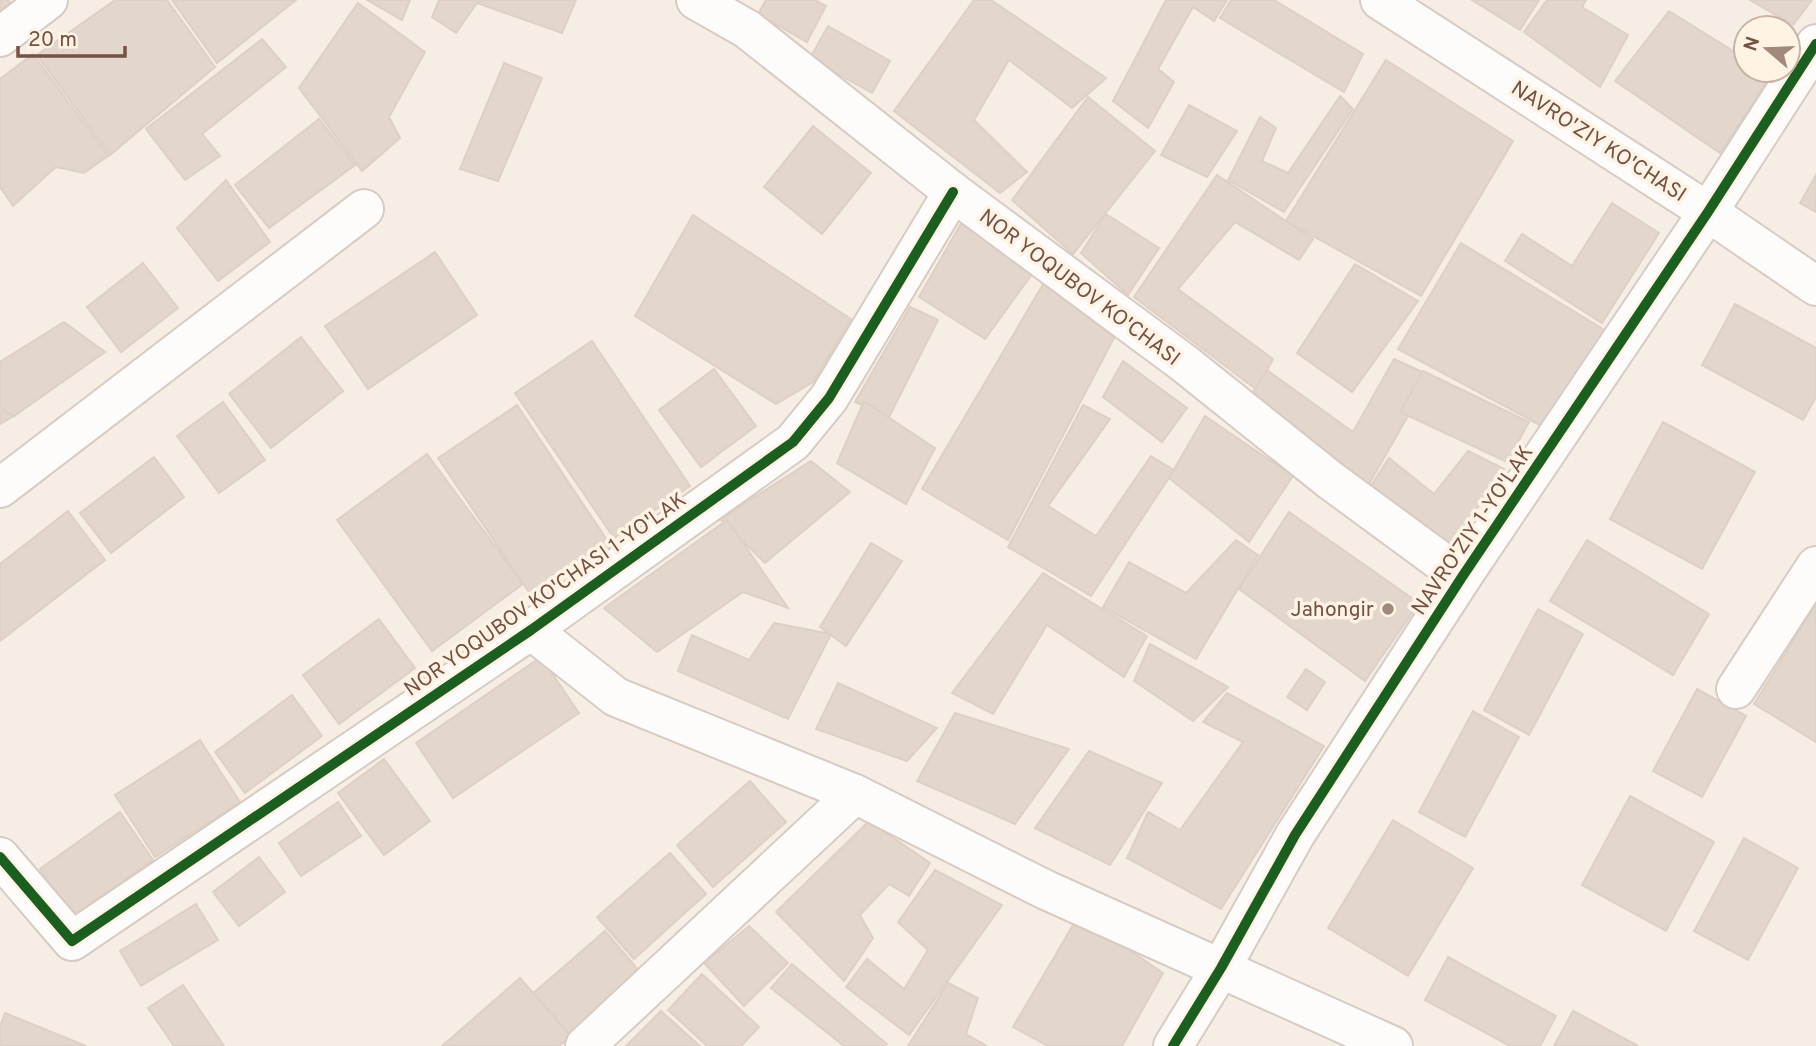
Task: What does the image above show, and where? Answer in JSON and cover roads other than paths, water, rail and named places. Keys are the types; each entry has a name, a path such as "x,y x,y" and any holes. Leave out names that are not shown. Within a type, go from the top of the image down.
{"street":[{"path":"0,37 48,0"},
{"name":"NOR YOQUBOV KO'CHASI","path":"696,0 747,29 953,192 1185,364 1330,480 1462,577"},
{"name":"NAVRO'ZIY KO'CHASI","path":"1380,0 1708,212 1816,286"},
{"name":"NAVRO'ZIY 1-YO'LAK","path":"1173,1046 1221,968 1295,835 1462,577 1708,212 1816,44"},
{"name":"NOR YOQUBOV KO'CHASI 1-YO'LAK","path":"0,857 72,941 531,630 793,442 829,398 953,192"},
{"path":"0,488 364,209"},
{"path":"1737,689 1816,566"},
{"path":"531,630 616,697 855,794 1046,890 1393,1046"},
{"path":"585,1046 855,794"}],"place":[{"name":"Jahongir","path":"1388,609"}]}
